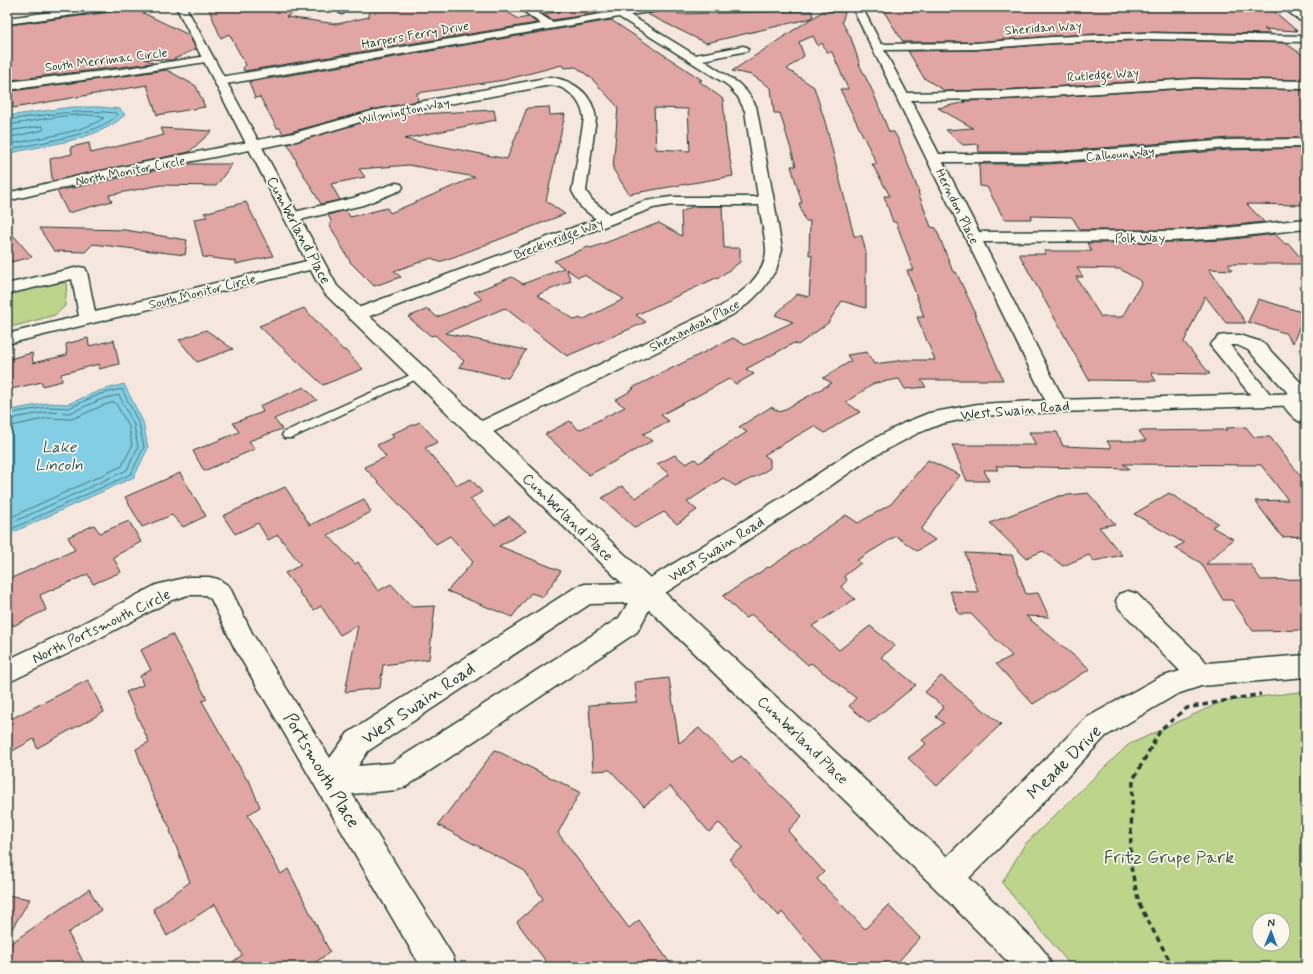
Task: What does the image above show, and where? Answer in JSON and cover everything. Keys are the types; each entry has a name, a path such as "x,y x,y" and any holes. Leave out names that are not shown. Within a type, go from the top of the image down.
{"street":[{"path":"7,21 110,7"},
{"name":"Cumberland Place","path":"181,7 331,290 646,593 695,637 947,878 1035,967"},
{"path":"523,7 550,26"},
{"name":"Harpers Ferry Drive","path":"220,81 662,7"},
{"name":"Herndon Place","path":"857,7 974,237 1057,406"},
{"path":"1287,7 1306,20"},
{"name":"Shenandoah Place","path":"478,430 743,301 757,288 769,271 773,261 774,250 767,201 749,103 737,87 621,14"},
{"name":"Sheridan Way","path":"877,47 976,46 1131,36 1212,36 1306,39"},
{"path":"694,59 743,49"},
{"name":"South Merrimac Circle","path":"7,86 121,72 208,59"},
{"name":"Wilmington Way","path":"253,145 296,137 372,115 538,83 556,82 567,85 586,105 589,112 590,118 579,191 586,204 606,220"},
{"name":"Rutledge Way","path":"902,97 1001,95 1194,83 1306,85"},
{"name":"Calhoun Way","path":"934,158 1063,157 1229,144 1306,143"},
{"name":"North Monitor Circle","path":"7,197 90,177 253,145"},
{"path":"291,217 359,202 383,194 396,187"},
{"name":"Breckinridge Way","path":"356,315 650,204 671,201 767,201"},
{"name":"Polk Way","path":"974,237 1170,236 1225,233 1306,224"},
{"name":"South Monitor Circle","path":"7,339 316,264"},
{"path":"7,289 79,272 88,319"},
{"name":"West Swain Road","path":"1265,400 1219,346 1225,340 1239,340 1255,346 1302,404"},
{"name":"West Swain Road","path":"330,782 397,776 628,625 646,593 805,493 862,454 911,428 936,418 978,410 1057,406 1265,400 1302,404"},
{"name":"North Portsmouth Circle","path":"7,672 81,636 165,592 197,585"},
{"name":"Portsmouth Place","path":"197,585 208,586 220,593 243,640 330,782 440,967"},
{"name":"West Swain Road","path":"330,782 358,742 585,594 646,593"},
{"path":"1128,601 1201,675"},
{"name":"Meade Drive","path":"947,878 1007,819 1096,727 1168,686 1201,675 1306,666"}],"lane":[{"path":"288,435 419,374"}],"path":[{"path":"1172,967 1139,904 1130,862 1133,780 1161,729 1188,708 1269,692"}],"green space":[{"path":"57,283 67,283 65,306 55,315 15,326 7,325 7,294"},
{"name":"Fritz Grupe Park","path":"1306,691 1306,967 1072,967 1002,883 1025,844 1128,745 1221,702"}],"water":[{"path":"72,107 120,109 125,115 113,124 84,137 7,154 7,116"},
{"name":"Lake Lincoln","path":"124,384 143,422 148,448 134,477 7,535 7,413 16,409 48,403 68,404 99,391"}],"building":[{"path":"208,7 304,7 286,17 337,24 369,17 370,7 501,7 518,19 529,17 537,23 244,71 243,68 246,65 229,34 221,38"},
{"path":"557,7 592,7 601,13 552,20 543,14 561,11"},
{"path":"668,7 678,7 678,14 812,11 813,18 823,11 845,12 842,22 851,38 860,65 859,64 873,92 889,132 894,132 899,141 931,227 936,228 953,272 956,272 975,312 1003,380 921,380 926,387 905,389 899,379 875,383 846,402 860,412 825,433 814,426 764,455 770,459 770,468 759,475 735,486 723,478 687,502 697,510 677,524 664,512 635,528 602,498 622,486 636,498 669,474 657,464 675,455 686,464 695,459 699,463 747,432 739,427 771,407 780,412 832,383 823,378 851,361 847,355 867,352 874,364 905,360 935,360 917,317 924,317 907,270 914,270 896,222 893,222 884,196 890,196 872,164 877,164 840,89 848,89 832,52 827,52 822,43 818,46 813,36 799,42 804,56 787,69 814,87 826,125 854,236 862,236 866,253 866,308 842,301 828,323 798,345 794,343 746,369 754,374 736,384 729,379 661,415 669,421 643,434 652,441 589,475 545,434 570,421 579,430 625,407 615,400 634,389 632,388 733,338 745,345 793,322 775,315 797,294 809,297 812,255 809,255 810,221 805,221 799,203 802,203 791,166 796,166 780,113 774,113 771,88 752,75 732,71 812,18 706,43 647,14 662,11"},
{"path":"881,7 1256,7 1275,12 1297,31 1264,29 1271,34 1145,32 1052,36 976,42 903,42"},
{"path":"135,9 189,35 196,49 172,60 145,59 153,63 11,80 11,78 7,78 7,31 10,30 9,25"},
{"path":"611,20 702,80 699,81 723,99 726,137 733,176 629,194 613,169 618,107 591,78 576,67 564,68 562,65 504,80 417,93 418,101 372,110 283,134 280,128 277,128 260,97 255,98 249,82","holes":["654,108 688,109 690,151 656,149"]},
{"path":"1145,40 1285,43 1306,57 1306,80 1194,78 1001,90 945,91 924,78 908,51 976,50 1052,44"},
{"path":"167,70 196,86 205,107 157,115 147,85 13,108 12,91"},
{"path":"1194,88 1306,90 1306,138 1229,138 1049,152 979,152 978,144 963,145 946,130 973,128 938,108 966,102 963,101"},
{"path":"549,107 550,115 565,114 546,201 565,214 439,262 432,258 394,271 401,277 374,286 351,263 329,224 332,223 328,215 346,210 350,217 387,208 390,213 475,177 409,165 359,169 365,177 331,184 340,200 321,204 296,162 288,144 374,119 419,111 419,114 494,110 496,120 404,139 507,159 527,108"},
{"path":"161,128 212,131 189,152 53,181 52,179 50,159 72,154 71,147 89,143 91,153 164,135"},
{"path":"1306,148 1306,205 1247,204 1264,222 1170,230 1080,230 1072,217 1031,216 1032,219 1004,219 987,187 980,186 979,164 1049,164 1229,150"},
{"path":"187,164 232,164 216,186 161,185 109,195 112,201 68,213 57,191"},
{"path":"246,202 273,256 236,264 236,261 203,257 194,219 207,217 204,213"},
{"path":"694,206 722,206 724,248 740,248 740,262 717,279 716,278 636,315 646,322 567,356 505,308 445,333 526,350 508,378 459,367 464,361 435,335 431,336 408,317 428,309 437,317 482,299 474,292 512,277 523,284 564,268 554,261 588,247 591,248 659,223 682,236 681,212","holes":["566,269 578,277 584,275 624,299 582,320 580,318 575,320 537,295 571,281"]},
{"path":"7,228 32,257 7,263"},
{"path":"39,228 125,230 187,240 185,255 93,244 85,252 54,251"},
{"path":"1275,234 1285,244 1289,244 1306,264 1228,264 1232,270 1209,269 1246,323 1226,323 1205,296 1184,342 1210,374 1151,373 1156,381 1089,380 1019,254 1046,254 1044,251 1092,251 1087,243 1225,240","holes":["1077,268 1120,269 1142,282 1122,317 1101,317 1076,277 1083,277"]},
{"path":"1258,299 1305,313 1293,343 1285,333 1248,322"},
{"path":"304,308 363,369 323,385 259,326"},
{"path":"206,330 233,349 197,362 179,340"},
{"path":"88,338 89,346 114,340 119,364 99,369 99,364 61,374 62,381 42,386 42,382 11,389 9,359 32,353 33,363 67,355 66,344"},
{"path":"304,387 317,400 274,419 282,429 249,441 255,449 204,471 193,451 239,432 233,423 263,412 260,406"},
{"path":"420,422 438,442 425,448 457,485 471,479 482,492 470,499 495,525 509,516 526,531 499,546 561,571 543,597 531,593 512,617 447,591 473,562 450,536 436,544 364,467 386,457 377,445 394,437 391,434"},
{"path":"1246,427 1254,437 1270,437 1306,483 1306,536 1282,537 1255,501 1288,500 1261,465 1123,464 1130,469 996,466 998,470 984,470 989,481 967,481 952,445 1036,445 1029,432 1057,432 1063,446 1111,448 1107,441 1146,441 1139,431 1227,430 1226,428"},
{"path":"928,460 960,475 921,530 935,540 917,551 896,536 857,560 861,563 844,576 847,580 841,587 855,599 812,626 839,650 870,626 895,646 881,657 916,685 869,723 849,706 856,698 811,663 808,665 752,615 745,618 723,596 768,567 769,568 846,515 858,523 891,504"},
{"path":"180,473 206,516 183,527 172,515 142,527 125,497"},
{"path":"285,487 310,525 364,499 371,512 328,535 355,564 358,562 378,591 391,584 412,607 435,606 429,659 383,665 380,688 345,692 358,625 340,635 321,606 314,610 299,593 300,592 285,573 301,565 278,535 268,540 258,523 235,534 223,516"},
{"path":"1088,493 1115,524 1099,527 1122,555 1094,561 1089,555 1063,566 1043,551 1026,558 990,523 1059,496"},
{"path":"1169,493 1218,523 1212,527 1233,539 1206,564 1250,564 1261,580 1306,579 1306,630 1253,631 1232,600 1223,600 1201,563 1175,548 1184,543 1134,514"},
{"path":"129,521 141,542 113,557 121,572 93,584 88,574 40,595 46,610 13,626 7,610 7,580 75,550 68,537 94,525 100,533"},
{"path":"965,553 1012,555 1026,594 1038,593 1049,617 1026,616 1090,669 1033,704 996,664 1012,656 971,614 959,614 950,591 978,592"},
{"path":"172,634 207,699 202,701 247,780 249,780 260,807 248,815 281,874 288,869 330,952 309,967 226,967 242,955 215,904 167,936 153,909 190,882 170,831 171,830 151,791 136,749 149,742 126,692 143,685 140,676 151,670 141,650"},
{"path":"941,676 1001,724 937,786 908,758 926,744 922,740 944,723 936,717 944,707 925,692"},
{"path":"669,678 679,743 699,728 732,762 741,756 802,816 788,831 824,872 817,879 865,929 888,905 920,938 893,967 829,967 782,912 779,916 729,859 743,847 719,823 709,832 670,786 644,806 610,770 593,771 589,705 637,702 635,682"},
{"path":"88,680 104,712 37,748 34,739 7,754 7,721"},
{"path":"495,750 580,792 558,833 629,928 639,920 673,967 550,967 517,922 543,899 525,871 438,825"},
{"path":"89,889 101,910 68,933 86,967 14,967 7,952 7,946"},
{"path":"7,895 30,899 7,937"}]}
